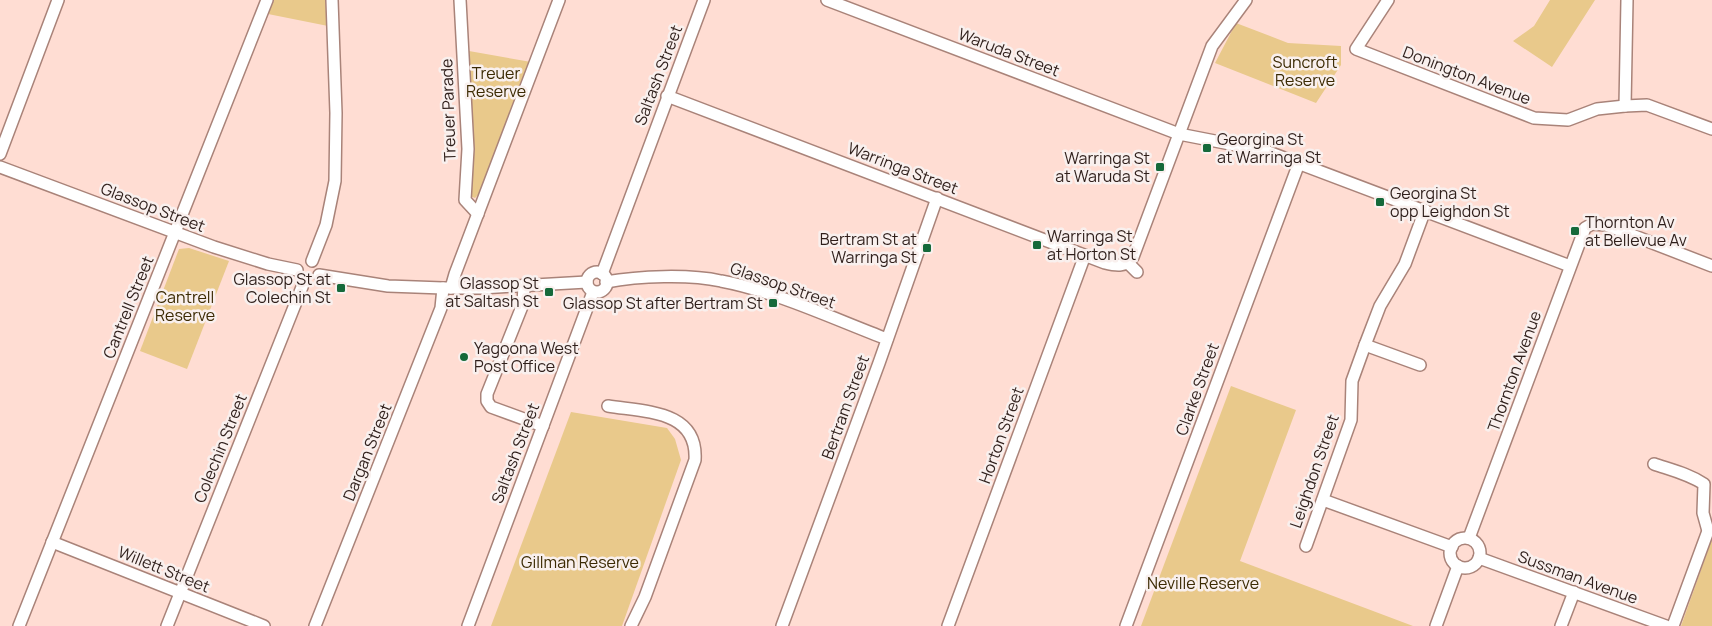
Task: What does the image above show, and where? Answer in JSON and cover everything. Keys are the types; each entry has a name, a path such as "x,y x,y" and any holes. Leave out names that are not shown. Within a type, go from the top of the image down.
{"street":[{"path":"0,154 58,0"},
{"name":"Cantrell Street","path":"19,626 268,0"},
{"path":"312,261 326,224 335,182 336,113 332,0"},
{"name":"Treuer Parade","path":"460,0 468,149 465,200 478,214"},
{"name":"Dargan Street","path":"315,626 441,308 447,288 455,274 559,0"},
{"name":"Saltash Street","path":"604,278 667,96 704,0"},
{"name":"Waruda Street","path":"827,0 1180,134 1266,151 1570,266"},
{"path":"1138,272 1128,263 1137,247 1212,46 1246,0"},
{"name":"Donington Avenue","path":"1388,0 1356,49 1534,118 1568,120 1597,110 1625,106 1647,106 1712,129"},
{"path":"1625,106 1627,0"},
{"name":"Warringa Street","path":"667,96 1085,255 1114,265 1128,263"},
{"name":"Clarke Street","path":"1126,626 1299,163"},
{"name":"Glassop Street","path":"0,167 249,258 286,269 297,270"},
{"name":"Bertram Street","path":"782,626 938,198"},
{"name":"Leighdon Street","path":"1306,546 1351,420 1352,381 1380,306 1405,264 1425,210"},
{"name":"Thornton Avenue","path":"1469,538 1585,228 1598,224 1712,266"},
{"name":"Horton Street","path":"948,626 1085,255"},
{"path":"312,261 318,267 319,275 313,282 304,282 298,277 297,270 303,262 312,261"},
{"path":"319,275 388,286 447,288 524,285 590,287 602,290 604,278 596,272 590,274 590,287"},
{"name":"Glassop Street","path":"604,278 621,280 678,278 718,280 754,289 887,339"},
{"name":"Colechin Street","path":"167,626 304,282"},
{"path":"524,285 523,304 486,399 491,406 542,426"},
{"name":"Saltash Street","path":"468,626 542,426 590,287"},
{"path":"1365,345 1420,365"},
{"path":"608,406 666,416 679,422 693,439 696,448 695,460 645,597 632,626"},
{"path":"1654,464 1696,478 1704,484 1703,514 1710,531 1673,626"},
{"path":"1323,500 1452,547"},
{"path":"1469,538 1477,544 1479,558 1473,565 1468,567 1458,566 1451,556 1452,547 1457,540 1469,538"},
{"name":"Willett Street","path":"52,542 264,626"},
{"name":"Sussman Avenue","path":"1479,558 1666,626"},
{"path":"1436,626 1458,566"},
{"path":"1561,626 1574,592"}],"green space":[{"path":"274,0 327,0 328,26 268,14"},
{"path":"1550,0 1595,0 1552,67 1513,41 1534,26"},
{"name":"Suncroft Reserve","path":"1236,23 1288,43 1341,46 1341,65 1316,103 1215,63"},
{"name":"Treuer Reserve","path":"469,51 531,62 481,192 475,198 470,196 473,138"},
{"name":"Cantrell Reserve","path":"189,248 229,261 187,369 140,351 179,249"},
{"name":"Neville Reserve","path":"1231,386 1296,410 1240,561 1413,626 1141,626"},
{"name":"Gillman Reserve","path":"571,412 667,428 675,439 681,460 622,626 491,626"},
{"path":"1712,539 1712,626 1681,626"}],"place":[{"name":"Georgina St at Warringa St","path":"1207,148"},
{"name":"Warringa St at Waruda St","path":"1160,167"},
{"name":"Georgina St opp Leighdon St","path":"1380,202"},
{"name":"Thornton Av at Bellevue Av","path":"1575,231"},
{"name":"Warringa St at Horton St","path":"1037,245"},
{"name":"Bertram St at Warringa St","path":"927,248"},
{"name":"Glassop St at Colechin St","path":"341,288"},
{"name":"Glassop St at Saltash St","path":"549,292"},
{"name":"Glassop St after Bertram St","path":"773,303"},
{"name":"Yagoona West Post Office","path":"464,357"}]}
